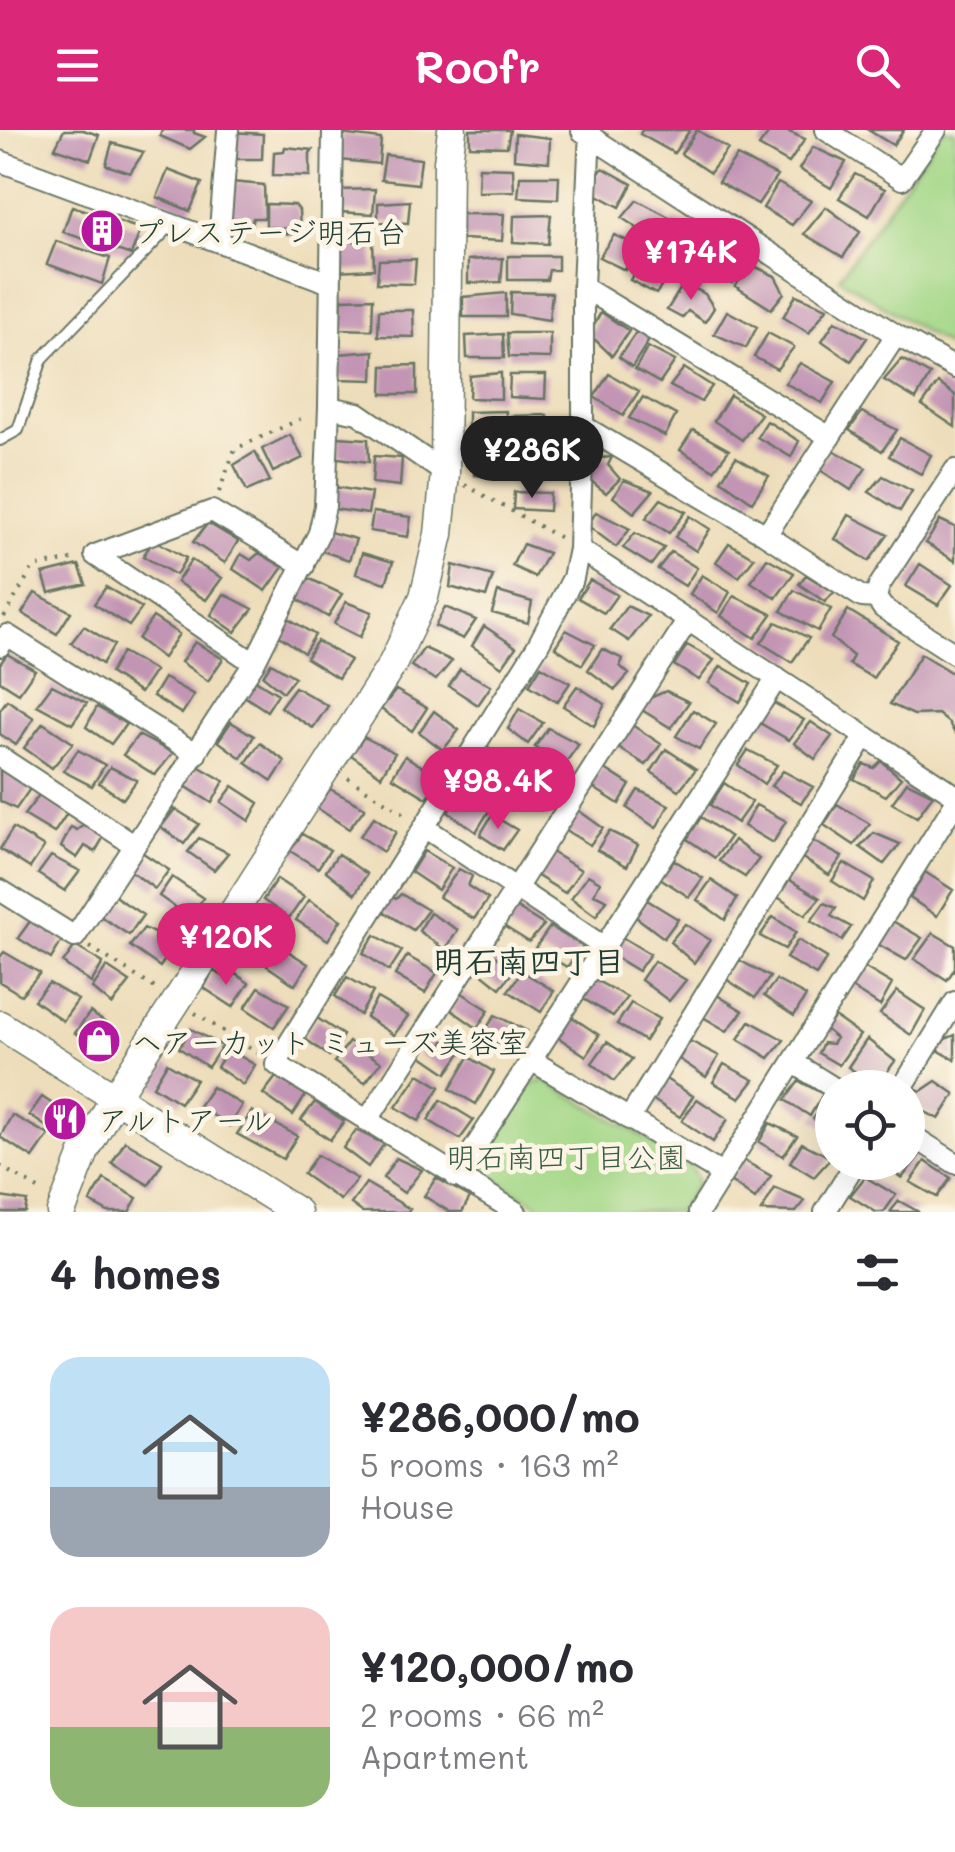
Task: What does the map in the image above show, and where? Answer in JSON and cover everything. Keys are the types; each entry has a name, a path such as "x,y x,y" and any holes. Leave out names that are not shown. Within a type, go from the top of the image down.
{"street":[{"path":"220,242 228,130"},
{"path":"0,890 75,937 254,662 319,533 329,407 333,130"},
{"path":"62,1208 85,1151 115,1097 392,665 424,596 439,534 445,473 448,162 452,130"},
{"path":"826,130 902,179 936,130"},
{"path":"516,1212 276,1064 538,645 573,578 579,549 583,426 586,131"},
{"path":"586,131 896,335 955,368"},
{"path":"0,161 330,283"},
{"path":"583,287 830,437"},
{"path":"766,535 896,335"},
{"path":"329,407 358,413 445,473"},
{"path":"583,426 862,596 876,598 884,608 955,654"},
{"path":"876,598 879,586 948,497 955,470"},
{"path":"95,555 212,511 304,566"},
{"path":"579,549 955,794"},
{"path":"95,555 254,662"},
{"path":"367,1122 688,620"},
{"path":"4,640 196,754"},
{"path":"456,1178 776,678"},
{"path":"629,1119 865,736"},
{"path":"0,757 134,844"},
{"path":"699,1212 955,803"},
{"path":"424,827 604,947"},
{"path":"913,1070 955,1002"},
{"path":"0,1024 297,1212"},
{"path":"531,1060 722,1174"},
{"path":"794,1063 815,1076"},
{"path":"925,1143 955,1162"},
{"path":"825,1212 845,1180"}],"lane":[{"path":"0,440 18,430 42,358 172,225"}],"path":[{"path":"212,511 235,449 329,407"},
{"path":"445,473 579,549"},
{"path":"4,640 2,620 33,567 95,555"},
{"path":"328,765 424,827"},
{"path":"0,1166 62,1208"}],"green space":[{"path":"942,130 955,130 955,351 839,278"},
{"name":"明石南四丁目公園","path":"544,1080 689,1163 698,1182 679,1212 551,1212 482,1172 481,1157 524,1088"}],"building":[{"path":"64,130 99,135 90,160 55,148"},
{"path":"162,130 194,130 205,137 190,149 160,136"},
{"path":"470,130 510,130 507,147 470,146"},
{"path":"642,130 690,130 674,153 640,134"},
{"path":"697,130 728,149 710,173 681,154"},
{"path":"771,130 785,130 805,139 789,163 759,146"},
{"path":"868,130 904,130 893,145"},
{"path":"231,132 263,134 262,159 230,159"},
{"path":"341,134 381,139 379,164 339,160"},
{"path":"515,134 550,138 549,162 514,159"},
{"path":"112,143 144,152 130,173 106,165"},
{"path":"285,147 313,150 310,176 273,175 274,152 284,151"},
{"path":"813,147 846,162 831,188 799,169"},
{"path":"385,155 421,159 418,184 381,180"},
{"path":"737,156 777,176 758,204 718,182"},
{"path":"479,167 513,168 514,191 478,192"},
{"path":"603,168 632,184 620,207 594,193 593,181"},
{"path":"168,170 202,183 190,211 157,197"},
{"path":"855,174 885,189 869,216 839,198"},
{"path":"520,176 559,176 558,199 518,197"},
{"path":"231,182 264,185 265,218 253,218 251,225 228,220"},
{"path":"778,183 811,201 792,225 763,208"},
{"path":"375,189 373,214 339,212 339,190"},
{"path":"637,200 669,217 655,240 622,218"},
{"path":"410,201 408,223 378,222 378,203"},
{"path":"266,204 295,205 304,234 266,227"},
{"name":"プレステージ明石台","path":"72,206 141,229 131,255 63,232"},
{"path":"826,207 860,232 843,257 804,234"},
{"path":"462,214 504,214 502,241 462,239"},
{"path":"551,215 548,244 513,242 514,216"},
{"path":"674,220 704,236 693,257 660,240"},
{"path":"614,235 639,246 625,270 599,257"},
{"path":"373,240 374,269 336,271 338,242"},
{"path":"56,241 110,258 102,284 47,264"},
{"path":"721,246 749,259 732,283 698,264 704,249"},
{"path":"508,256 558,256 558,270 549,270 547,280 508,280"},
{"path":"643,257 673,270 656,294 630,280"},
{"path":"503,258 501,282 468,283 468,260"},
{"path":"416,259 414,284 377,283 379,260"},
{"path":"752,265 775,276 784,293 771,309 735,286"},
{"path":"684,283 705,294 714,308 705,322 688,311 682,318 667,310"},
{"path":"511,292 552,293 549,320 510,314"},
{"path":"506,293 506,317 463,317 463,297"},
{"path":"796,295 827,308 809,333 783,317"},
{"path":"373,298 372,330 340,329 342,299"},
{"path":"379,310 413,310 414,337 378,336"},
{"path":"727,311 757,327 746,348 714,334"},
{"path":"601,312 629,331 612,356 589,334"},
{"path":"835,321 867,338 851,361 822,341"},
{"path":"639,328 651,337 632,367 619,357"},
{"path":"507,333 550,333 550,358 509,357"},
{"path":"768,333 794,347 777,369 754,357"},
{"path":"503,334 504,358 467,358 466,336"},
{"path":"648,347 675,361 660,383 635,369"},
{"path":"374,351 373,380 338,379 339,354"},
{"path":"902,359 930,375 916,399 884,380"},
{"path":"800,363 835,382 822,403 785,383"},
{"path":"417,365 417,394 382,394 383,366"},
{"path":"684,368 712,386 701,402 670,386"},
{"path":"501,373 501,399 469,398 470,376"},
{"path":"609,374 639,391 623,416 594,397"},
{"path":"510,375 546,375 545,399 509,397"},
{"path":"938,383 955,395 955,427 922,405"},
{"path":"730,395 761,414 742,440 714,421"},
{"path":"643,397 676,415 665,436 629,418"},
{"path":"506,411 506,436 468,437 468,412"},
{"path":"862,412 897,430 882,451 849,430"},
{"path":"547,415 548,441 512,439 511,416"},
{"path":"767,421 799,441 791,457 757,437"},
{"path":"693,430 729,450 714,470 680,450"},
{"path":"290,435 303,458 273,472 262,449"},
{"path":"337,437 368,439 369,462 338,458"},
{"path":"900,438 931,455 921,474 889,456"},
{"path":"831,449 866,468 851,490 817,468"},
{"path":"507,451 506,478 474,475 474,452"},
{"path":"255,452 270,481 247,491 234,465"},
{"path":"552,452 552,480 514,479 515,454"},
{"path":"374,456 402,458 400,486 372,483"},
{"path":"612,457 608,465 620,479 606,493 585,476 590,459"},
{"path":"736,457 769,476 752,502 721,480"},
{"path":"883,476 912,491 900,511 869,492"},
{"path":"624,480 653,491 634,513 613,497"},
{"path":"335,487 371,493 368,514 334,509"},
{"path":"514,492 550,493 549,511 513,509"},
{"path":"661,499 686,512 669,533 646,518"},
{"path":"373,512 411,517 408,537 370,531"},
{"path":"596,512 630,529 616,547 588,526"},
{"path":"849,515 888,535 869,561 835,539"},
{"path":"690,516 710,529 696,551 675,537"},
{"path":"940,520 955,527 955,561 926,543"},
{"path":"208,523 238,541 225,563 193,542"},
{"path":"326,531 356,539 349,560 319,550"},
{"path":"635,533 664,548 651,565 623,548"},
{"path":"154,540 186,558 176,575 143,556"},
{"path":"729,543 754,558 739,577 716,562"},
{"path":"523,544 548,553 535,577 512,566"},
{"path":"671,552 697,568 685,586 658,569"},
{"path":"259,553 283,567 266,591 233,569 241,554 251,560"},
{"path":"362,553 393,562 386,583 356,574"},
{"path":"767,558 794,573 776,598 751,582"},
{"path":"191,560 222,578 206,600 177,582"},
{"path":"920,564 952,585 938,605 906,586"},
{"path":"79,565 86,584 49,593 43,574"},
{"path":"453,565 493,576 486,597 450,587"},
{"path":"702,575 730,592 718,613 690,594"},
{"path":"806,575 834,592 825,602 799,584"},
{"path":"308,578 342,594 328,617 296,598"},
{"path":"590,580 617,595 604,613 578,598"},
{"path":"106,587 142,608 129,626 94,604"},
{"path":"794,590 831,609 818,631 781,611"},
{"path":"498,592 532,602 528,623 492,613"},
{"path":"35,593 71,612 57,634 22,613"},
{"path":"224,594 253,609 235,632 211,615"},
{"path":"734,596 772,614 755,638 721,616"},
{"path":"346,602 372,612 360,637 334,624"},
{"path":"627,606 648,616 629,641 610,629"},
{"path":"445,607 476,620 463,639 435,626"},
{"path":"848,610 898,641 873,678 849,664 853,656 831,638"},
{"path":"153,617 179,634 163,658 138,639"},
{"path":"288,618 315,635 304,653 278,635"},
{"path":"776,622 809,638 792,662 761,643"},
{"path":"84,626 114,645 102,664 71,643"},
{"path":"484,626 516,647 502,667 472,646"},
{"path":"566,630 595,645 582,665 555,647"},
{"path":"317,641 350,660 338,678 306,658"},
{"path":"195,642 223,659 208,681 181,662"},
{"path":"687,645 714,660 699,680 674,665"},
{"path":"424,648 452,661 436,680 411,666"},
{"path":"602,649 623,659 620,666 629,674 615,690 588,670"},
{"path":"122,652 155,671 140,693 110,673"},
{"path":"7,654 35,670 19,693 0,681 0,664"},
{"path":"921,654 955,675 955,734 938,714 914,715 890,704"},
{"path":"271,663 295,677 283,692 263,676"},
{"path":"541,666 570,683 557,702 529,685"},
{"path":"721,666 751,684 740,702 709,683"},
{"path":"460,669 491,686 478,705 449,686"},
{"path":"164,678 194,695 182,714 153,696"},
{"path":"252,678 278,694 267,711 241,694"},
{"path":"52,685 87,703 72,724 37,705"},
{"path":"577,686 605,704 594,726 563,706"},
{"path":"295,687 328,706 313,728 280,707"},
{"path":"396,690 427,708 412,731 381,709"},
{"path":"666,691 689,702 671,728 642,710 650,698"},
{"path":"7,700 34,718 16,745 0,734 0,710"},
{"path":"774,703 804,720 789,740 760,723"},
{"path":"97,707 126,724 111,744 86,727"},
{"path":"519,709 543,723 528,744 508,729"},
{"path":"693,710 716,724 699,749 676,736"},
{"path":"434,711 459,730 443,750 419,732"},
{"path":"231,722 254,736 241,758 218,741"},
{"path":"811,722 832,736 815,759 794,743"},
{"path":"43,723 73,743 52,768 24,748"},
{"path":"632,725 661,744 646,765 617,747"},
{"path":"548,728 579,744 564,765 535,747"},
{"path":"138,735 173,753 155,775 123,755"},
{"path":"364,737 395,753 381,776 351,755"},
{"path":"260,743 285,761 272,781 246,763"},
{"path":"488,748 515,765 501,786 472,768"},
{"path":"666,749 696,769 679,790 651,772"},
{"path":"78,750 105,765 92,786 63,771"},
{"path":"748,750 777,765 764,784 738,765"},
{"path":"405,756 441,778 427,798 392,777"},
{"path":"881,761 901,778 886,796 854,779 864,764 874,768"},
{"path":"198,766 224,781 212,803 185,786"},
{"path":"110,767 137,780 123,799 99,783"},
{"path":"602,767 630,785 619,804 589,785"},
{"path":"0,768 32,786 16,809 0,801"},
{"path":"521,769 549,787 536,809 507,789"},
{"path":"783,771 813,787 801,803 771,786"},
{"path":"907,782 933,795 917,817 892,803"},
{"path":"724,783 752,802 737,823 710,805"},
{"path":"233,786 259,803 249,821 221,802"},
{"path":"330,789 365,808 349,829 317,808"},
{"path":"638,790 669,805 656,828 627,808"},
{"path":"39,795 68,812 54,833 24,815"},
{"path":"461,795 489,811 476,832 448,812"},
{"path":"837,804 870,824 854,845 824,825"},
{"path":"756,805 786,821 773,843 744,826"},
{"path":"575,808 603,828 590,845 562,828"},
{"path":"175,809 199,824 184,844 161,827"},
{"path":"492,815 517,830 503,850 480,835"},
{"path":"374,817 396,832 383,852 360,836"},
{"path":"701,817 730,837 715,858 687,839"},
{"path":"85,824 106,833 95,852 85,846 77,858 61,847 71,827 77,830"},
{"path":"13,828 44,847 30,868 0,849"},
{"path":"609,831 638,845 627,866 597,850"},
{"path":"874,833 900,844 884,864 860,847"},
{"path":"302,834 330,850 318,868 290,851"},
{"path":"199,838 228,853 214,870 188,852"},
{"path":"734,840 759,859 745,877 719,861"},
{"path":"811,840 842,857 829,875 801,857"},
{"path":"140,851 169,870 155,889 128,869"},
{"path":"424,851 452,868 438,890 411,872"},
{"path":"551,852 581,870 565,893 536,875"},
{"path":"338,854 367,874 355,894 326,871"},
{"path":"51,856 80,871 65,891 38,874"},
{"path":"674,860 703,878 689,897 660,878"},
{"path":"844,863 874,881 863,901 832,881"},
{"path":"459,869 472,876 468,886 488,899 474,919 439,897"},
{"path":"925,872 953,890 937,916 910,898"},
{"path":"588,875 600,882 594,894 607,900 596,916 571,898"},
{"path":"172,877 203,898 190,918 159,896"},
{"path":"277,879 304,897 289,918 263,900"},
{"path":"788,879 820,898 805,915 776,896"},
{"path":"711,880 737,898 725,920 697,900"},
{"path":"401,894 428,910 413,930 380,909 388,895 396,899"},
{"path":"113,895 143,915 129,935 97,914"},
{"path":"309,900 341,920 328,940 296,920"},
{"path":"647,900 678,919 664,938 636,917"},
{"path":"824,903 836,908 831,916 851,927 842,940 811,921"},
{"path":"515,907 544,925 529,942 502,925"},
{"path":"430,913 458,930 445,950 419,931"},
{"path":"773,917 796,932 785,949 760,936"},
{"path":"889,919 922,938 906,960 874,942"},
{"path":"31,920 63,939 51,959 18,938"},
{"path":"685,924 710,940 694,963 670,942"},
{"path":"244,926 275,945 259,962 232,944"},
{"path":"550,927 583,946 567,967 535,948"},
{"path":"144,928 175,944 160,967 130,946"},
{"path":"933,933 955,946 955,968 947,980 914,959"},
{"path":"375,935 402,951 389,971 363,953"},
{"path":"620,936 650,954 638,971 608,953"},
{"path":"798,940 827,958 816,975 786,958"},
{"path":"75,946 103,963 91,983 63,963"},
{"path":"280,946 308,964 295,985 267,966"},
{"path":"487,951 515,969 500,988 476,969"},
{"path":"4,952 40,973 21,995 0,982 0,957"},
{"path":"407,956 437,973 425,993 395,975"},
{"path":"739,960 770,977 755,998 726,979"},
{"path":"654,961 686,980 669,1001 641,980"},
{"path":"862,966 892,984 880,1006 849,986"},
{"path":"107,967 130,982 112,1005 92,988"},
{"path":"213,971 230,979 236,974 249,983 233,1007 204,988"},
{"path":"522,971 554,991 541,1012 508,991"},
{"path":"347,977 373,992 360,1015 335,996"},
{"path":"595,980 627,997 613,1016 582,998"},
{"path":"776,980 806,996 794,1016 764,996"},
{"path":"49,983 78,1000 63,1021 34,1000"},
{"path":"259,987 289,1005 274,1027 245,1008"},
{"path":"897,991 925,1010 911,1035 880,1014"},
{"path":"462,993 489,1010 477,1028 450,1009"},
{"path":"717,995 743,1011 727,1031 703,1017"},
{"path":"377,998 408,1016 394,1035 366,1017"},
{"path":"631,1003 659,1019 645,1041 617,1024"},
{"path":"90,1012 113,1028 107,1036 116,1043 107,1056 75,1033"},
{"path":"495,1015 527,1031 511,1052 483,1034"},
{"path":"572,1017 599,1035 586,1056 556,1036"},
{"path":"835,1017 860,1035 839,1065 818,1053 823,1043 832,1044 836,1038 825,1029"},
{"path":"317,1018 343,1035 329,1056 304,1038"},
{"path":"750,1021 784,1040 769,1058 738,1039"},
{"path":"191,1029 222,1046 208,1067 179,1048"},
{"path":"955,1035 955,1060 938,1050 945,1039"},
{"path":"867,1039 895,1061 889,1070 848,1067"},
{"path":"427,1041 440,1048 444,1041 463,1050 447,1073 419,1054"},
{"path":"690,1041 719,1056 706,1077 679,1059"},
{"path":"349,1042 381,1062 365,1083 334,1062"},
{"path":"607,1042 632,1059 614,1081 592,1063"},
{"path":"228,1049 255,1065 243,1085 217,1067"},
{"path":"469,1057 494,1072 476,1104 450,1089"},
{"path":"167,1063 196,1080 180,1103 153,1086"},
{"path":"724,1064 754,1080 740,1098 713,1082"},
{"path":"419,1074 440,1087 419,1121 396,1107"},
{"path":"276,1077 306,1095 293,1115 263,1094"},
{"path":"664,1078 693,1096 680,1117 650,1098"},
{"path":"799,1081 815,1090 815,1108 810,1116 785,1100"},
{"path":"936,1081 955,1094 939,1119 925,1112 925,1088"},
{"path":"212,1087 242,1105 229,1126 199,1106"},
{"path":"42,1097 57,1107 75,1106 76,1118 63,1138 29,1115"},
{"path":"697,1099 728,1119 713,1142 682,1121"},
{"path":"441,1100 474,1120 460,1139 428,1120"},
{"path":"315,1102 344,1121 330,1140 301,1120"},
{"path":"252,1111 297,1136 283,1159 237,1134"},
{"path":"12,1115 49,1135 33,1158 0,1137"},
{"path":"770,1123 797,1136 783,1156 759,1142"},
{"path":"356,1130 384,1144 368,1167 343,1148"},
{"path":"125,1141 162,1163 149,1185 112,1163"},
{"path":"802,1143 815,1150 815,1176 814,1177 790,1162"},
{"path":"317,1155 357,1179 340,1200 303,1174"},
{"path":"396,1158 422,1170 404,1193 383,1178"},
{"path":"743,1160 771,1176 755,1199 730,1181"},
{"path":"925,1161 951,1178 937,1197 910,1182 925,1180"},
{"path":"436,1178 470,1197 462,1212 450,1212 424,1196"},
{"path":"104,1179 137,1198 129,1212 108,1212 90,1202"},
{"path":"863,1180 870,1180 896,1195 884,1212 876,1212 850,1196"},
{"path":"366,1183 410,1209 362,1212 351,1204"},
{"path":"775,1188 805,1201 796,1212 761,1211"},
{"path":"0,1197 27,1201 25,1212 0,1212"},
{"path":"899,1201 919,1212 890,1212"}],"place":[{"name":"プレステージ明石台","path":"102,231"},
{"name":"ヘアーカット ミューズ美容室","path":"99,1041"},
{"name":"アルトアール","path":"65,1119"}],"district":[{"name":"明石南四丁目","path":"529,960"}]}
